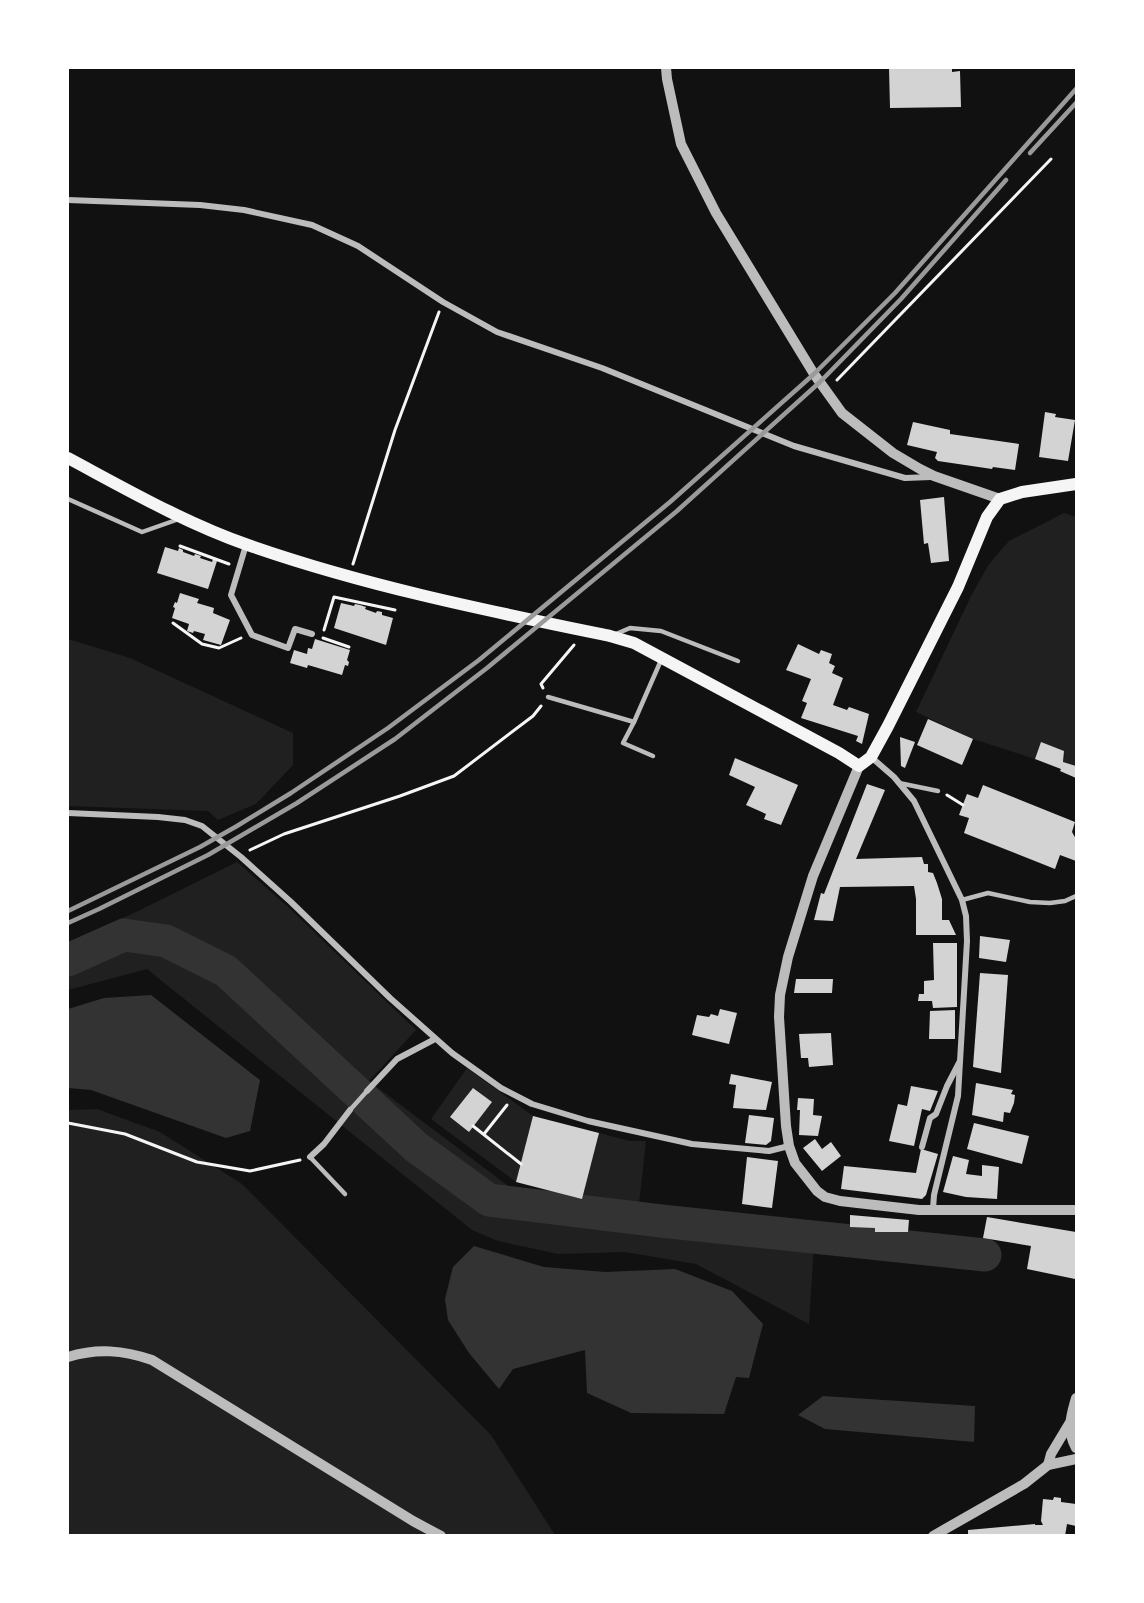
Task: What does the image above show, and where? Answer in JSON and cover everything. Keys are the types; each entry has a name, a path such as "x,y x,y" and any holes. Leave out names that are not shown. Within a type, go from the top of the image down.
{"main road":[{"path":"68,458 182,518 246,545 349,577 634,643 839,753 859,766 871,757 958,587 987,517 1000,499 1022,492 1077,484"}],"street":[{"path":"666,68 681,144 716,213 826,391 842,413 892,453 934,476 1000,499"},
{"path":"68,200 200,205 244,210 312,225 358,246 442,302 497,332 602,368 794,446 905,478 934,476"},
{"path":"246,545 231,595 252,635 288,648 295,629 312,634"},
{"path":"871,757 908,792 962,900 966,916 967,941 961,1058 955,1114 934,1195 933,1209"},
{"path":"859,766 813,876 781,987 779,1017 789,1146 795,1163 817,1191 825,1197 840,1201 919,1210 1077,1210"},
{"path":"68,813 158,817 185,820 202,826 241,857 435,1039 501,1088 532,1104 588,1121 692,1144 769,1151 789,1146"},
{"path":"368,1090 397,1059 435,1039"},
{"path":"922,1147 930,1118 936,1114 961,1058"},
{"path":"310,1157 350,1110"},
{"path":"68,1357 105,1350 135,1354 152,1360 441,1536"},
{"path":"1048,1465 1051,1454 1069,1424 1077,1398"},
{"path":"1069,1424 1073,1442 1077,1448"},
{"path":"933,1536 1023,1484 1048,1465 1077,1459"}],"lane":[{"path":"68,499 142,531 182,518"},
{"path":"610,636 630,628 661,631 738,661"},
{"path":"653,756 623,743 663,657"},
{"path":"548,697 634,722"},
{"path":"899,783 938,791"},
{"path":"962,900 988,893 1030,902 1050,903 1065,901 1077,896"},
{"path":"350,1110 368,1090"},
{"path":"310,1157 345,1194"}],"path":[{"path":"826,391 1050,159"},
{"path":"349,577 396,430 442,302"},
{"path":"180,546 239,567"},
{"path":"349,647 321,637 334,597 395,610"},
{"path":"173,623 202,644 219,648 250,632"},
{"path":"241,857 248,851 284,834 454,776 533,716 548,697 541,684 574,644"},
{"path":"938,791 963,805"},
{"path":"484,1134 511,1099"},
{"path":"68,1123 125,1134 197,1162 250,1171 310,1157"},
{"path":"473,1126 521,1164"}],"shaded area":[{"path":"1064,513 1076,517 1076,766 1063,762 1065,756 1041,743 1035,759 973,739 916,712 971,596 989,564 1009,541"},
{"path":"68,639 130,658 293,733 293,765 256,804 218,820 208,811 68,806"},
{"path":"237,862 287,906 416,1030 369,1081 511,1188 602,1211 815,1227 809,1324 696,1264 625,1252 558,1254 498,1241 472,1230 147,969 68,990 68,942 134,913"},
{"path":"151,995 260,1080 250,1131 226,1138 91,1090 68,1088 68,1009 104,998"},
{"path":"467,1068 533,1116 516,1182 431,1119"},
{"path":"97,1109 160,1132 242,1184 491,1435 555,1535 68,1535 68,1110"},
{"path":"599,1133 630,1141 646,1141 639,1204 582,1199"},
{"path":"474,1246 544,1267 605,1272 675,1269 732,1291 763,1324 749,1378 736,1377 724,1414 631,1413 587,1393 585,1350 513,1369 499,1389 469,1353 448,1320 445,1299 453,1267"},
{"path":"823,1396 975,1406 974,1442 825,1429 798,1415"}],"building":[{"path":"889,68 952,68 952,72 960,71 961,107 890,108"},
{"path":"1045,412 1056,414 1055,417 1075,420 1068,461 1039,457"},
{"path":"913,422 950,430 950,434 1019,444 1015,470 938,461 935,458 937,452 907,445"},
{"path":"944,497 949,561 931,563 928,543 924,544 920,500"},
{"path":"165,547 178,551 179,548 194,556 195,554 212,562 213,559 217,561 208,589 157,573"},
{"path":"180,593 199,599 197,603 214,608 213,613 230,620 221,645 203,640 205,634 187,631 189,624 172,618 175,608 173,607"},
{"path":"341,603 360,605 366,607 365,609 376,613 377,611 382,612 382,615 393,618 386,645 334,628"},
{"path":"315,639 350,650 348,666 345,665 342,675 308,665 307,668 290,663 294,650 307,654 308,648 312,649"},
{"path":"798,644 819,654 821,650 832,654 829,663 835,666 832,673 843,678 833,705 847,710 849,707 869,714 862,744 856,741 858,736 801,718 807,703 802,701 811,679 786,670"},
{"path":"928,719 973,739 962,765 917,745"},
{"path":"900,737 915,742 905,768 901,766"},
{"path":"1041,742 1064,751 1063,762 1076,766 1076,778 1060,771 1061,769 1035,759"},
{"path":"735,758 798,785 781,825 764,819 766,814 746,805 755,787 729,775"},
{"path":"867,784 885,790 856,859 922,857 924,864 928,864 928,872 933,873 937,883 942,899 942,920 949,920 956,935 916,935 914,886 840,887 833,921 814,920 821,893 824,894"},
{"path":"983,785 1075,822 1072,832 1076,839 1076,861 1060,855 1055,869 964,833 969,818 959,815 967,794 978,798"},
{"path":"980,936 1010,940 1006,962 979,958"},
{"path":"933,943 957,943 957,1007 933,1008 932,1001 918,1001 919,994 924,994 924,981 934,980"},
{"path":"980,973 1008,975 1001,1073 973,1067"},
{"path":"796,979 833,979 832,993 794,993"},
{"path":"720,1009 737,1013 729,1044 692,1035 697,1015 718,1016"},
{"path":"955,1010 955,1039 929,1039 930,1011"},
{"path":"831,1033 833,1065 809,1067 808,1058 801,1058 799,1034"},
{"path":"731,1074 772,1082 766,1110 733,1108 736,1085 729,1084"},
{"path":"976,1083 1013,1090 1011,1094 1015,1095 1014,1103 1010,1113 1004,1112 1003,1122 972,1115"},
{"path":"911,1086 938,1091 930,1111 922,1109 914,1146 889,1141 898,1104 907,1106"},
{"path":"473,1088 492,1102 469,1132 450,1117"},
{"path":"798,1098 814,1099 813,1115 822,1116 818,1136 799,1135"},
{"path":"749,1115 774,1118 771,1141 766,1145 745,1143"},
{"path":"533,1116 599,1133 582,1199 516,1182"},
{"path":"974,1123 1029,1136 1022,1164 967,1149"},
{"path":"815,1139 822,1149 831,1142 841,1156 822,1171 803,1148"},
{"path":"921,1149 938,1154 926,1195 922,1199 841,1189 844,1166 916,1173"},
{"path":"953,1156 969,1160 966,1174 982,1176 982,1165 999,1167 997,1199 966,1197 943,1192"},
{"path":"747,1157 778,1161 772,1208 742,1204"},
{"path":"850,1215 909,1220 908,1232 875,1232 875,1228 850,1227"},
{"path":"987,1217 1076,1232 1075,1279 1027,1269 1031,1246 983,1238"},
{"path":"1054,1497 1061,1498 1061,1502 1076,1504 1076,1526 1067,1524 1065,1536 968,1536 968,1530 1043,1525 1041,1521 1043,1499 1053,1500"}],"waterway":[{"path":"68,960 124,935 166,941 226,971 416,1147 489,1200 661,1221 985,1255"}],"railway":[{"path":"68,911 200,847 237,826 388,728 479,660 670,502 814,374 895,293 1076,89"},
{"path":"1030,153 1076,103"},
{"path":"68,923 208,855 297,803 395,739 487,668 677,511 820,382 901,299 1006,180"}]}
